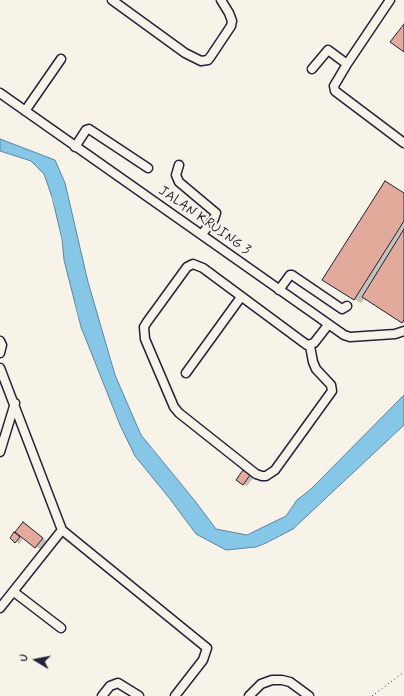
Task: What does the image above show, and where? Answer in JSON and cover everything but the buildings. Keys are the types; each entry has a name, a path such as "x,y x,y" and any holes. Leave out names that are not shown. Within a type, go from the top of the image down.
{"street":[{"path":"112,0 184,53 201,61 208,60 231,26 232,21 222,0"},
{"path":"390,0 334,86 335,92 404,143"},
{"path":"312,69 328,50 347,64"},
{"path":"25,111 61,59"},
{"name":"JALAN KRUING 3","path":"1,97 25,111 344,335 350,337 395,334 404,331"},
{"path":"76,147 86,130 89,129 148,168"},
{"path":"179,165 176,175 179,182 216,213 214,219 202,234"},
{"path":"190,265 196,265 203,268 310,346 312,362 316,369 331,385 332,391 275,470 266,476 262,476 256,474 179,413 169,398 145,339 144,327 190,265"},
{"path":"279,290 290,275 292,275 342,309 348,306"},
{"path":"186,373 241,297"},
{"path":"310,346 328,325"},
{"path":"0,341 2,345 0,353"},
{"path":"0,368 15,403 62,530 207,646 207,652 203,660 175,696"},
{"path":"0,452 15,403"},
{"path":"0,608 62,530"},
{"path":"14,592 61,628"},
{"path":"249,696 261,684 272,680 282,680 296,686 310,696"},
{"path":"102,696 110,686 118,683 139,696"}],"path":[{"path":"372,696 404,672"}],"water":[{"path":"0,139 55,160 65,183 88,282 115,375 141,435 216,529 247,535 286,516 297,500 311,489 404,395 404,425 293,529 256,547 226,550 196,534 135,456 120,425 81,327 64,260 62,239 52,197 44,174 31,161 0,151"}],"waterway":[{"path":"58,197 63,212 84,314"}]}
